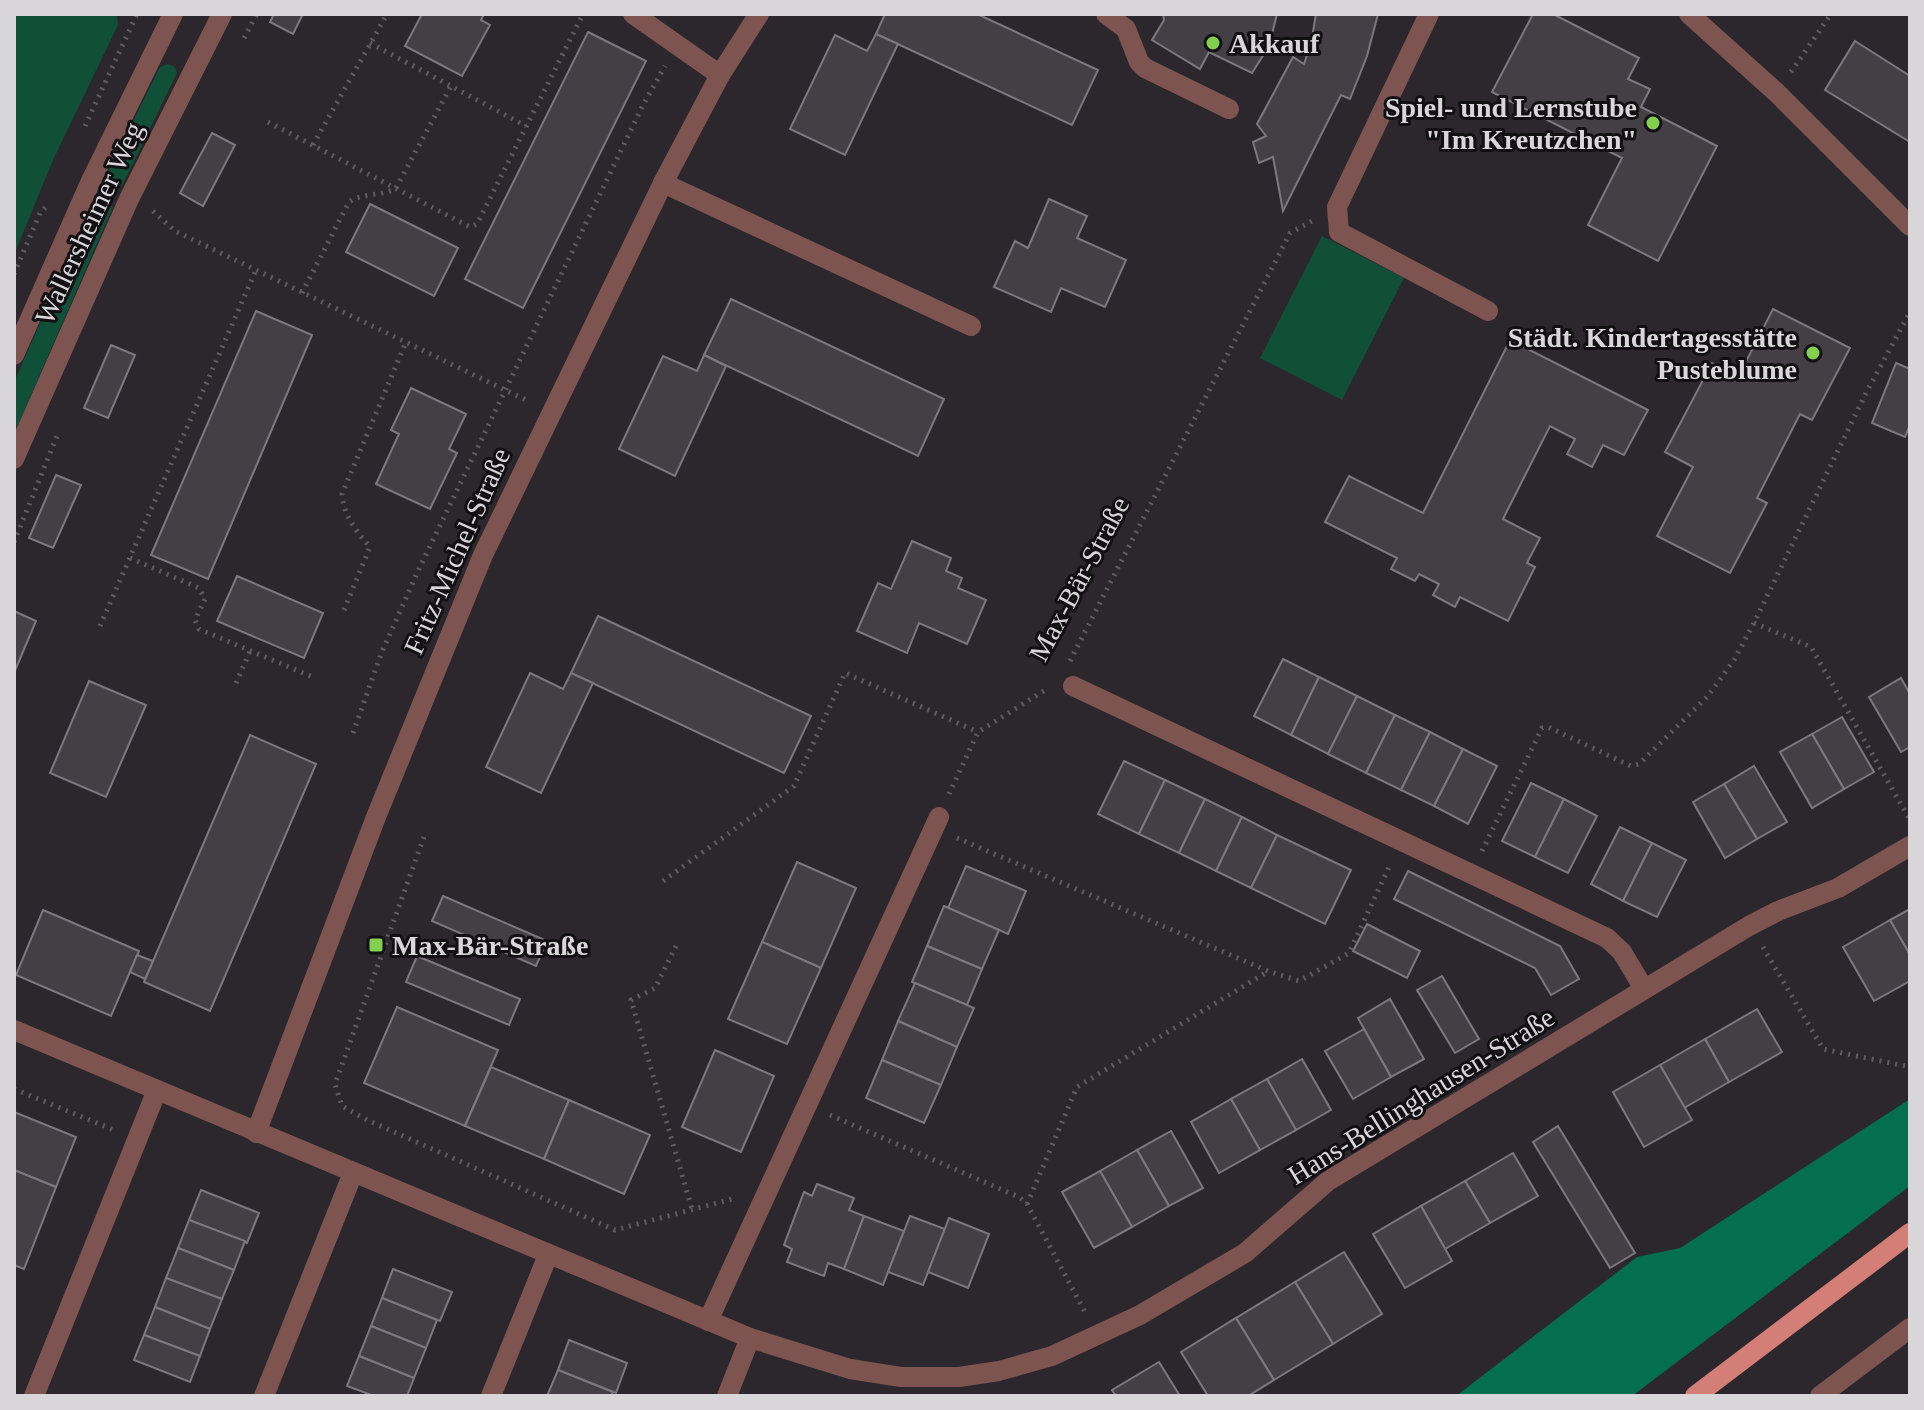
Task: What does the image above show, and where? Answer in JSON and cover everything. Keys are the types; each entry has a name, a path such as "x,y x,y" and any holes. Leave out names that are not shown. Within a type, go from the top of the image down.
{"main road":[{"path":"1695,1396 1910,1233"}],"street":[{"name":"Wallersheimer Weg","path":"14,355 90,183 173,14"},
{"name":"Wallersheimer Weg","path":"14,459 129,199 221,14"},
{"path":"633,14 720,75"},
{"name":"Fritz-Michel-Straße","path":"256,1133 376,817 502,512 663,183 720,75 759,14"},
{"path":"1106,14 1126,29 1139,62 1145,68 1229,109"},
{"path":"1429,14 1337,207 1339,232 1488,311"},
{"path":"1689,14 1777,93 1910,226"},
{"path":"663,183 971,326"},
{"name":"Max-Bär-Straße","path":"1070,676 1607,938 1622,952 1644,989"},
{"path":"708,1321 936,823"},
{"name":"Hans-Bellinghausen-Straße","path":"14,1030 750,1338 850,1369 901,1377 959,1377 999,1371 1052,1356 1140,1315 1245,1253 1328,1181 1749,926 1778,911 1838,888 1910,846"},
{"path":"34,1396 157,1090"},
{"path":"264,1396 353,1173"},
{"path":"491,1396 548,1255"},
{"path":"1820,1396 1910,1328"},
{"path":"727,1396 750,1338"}],"path":[{"path":"313,145 387,14"},
{"path":"268,122 470,227 477,224 583,14"},
{"path":"1777,93 1831,14"},
{"path":"370,43 526,126"},
{"path":"353,733 381,654 504,390 642,107 677,44"},
{"path":"302,293 349,202 358,196 386,194 396,188 451,86"},
{"path":"129,199 153,211 175,231 551,412"},
{"name":"Max-Bär-Straße","path":"1070,676 1290,233 1337,207"},
{"path":"100,626 256,270"},
{"path":"1471,873 1542,728 1548,727 1631,766 1639,764 1708,696 1734,660 1754,623 1866,393 1910,312"},
{"path":"344,610 370,547 343,509 342,494 406,342"},
{"path":"130,558 199,588 205,599 195,620 199,629 315,678"},
{"path":"1754,623 1811,647 1910,820"},
{"path":"236,683 250,651"},
{"path":"663,881 794,786 845,673 978,732 936,823 1268,971 1299,981 1349,953 1401,840"},
{"name":"Max-Bär-Straße","path":"978,732 1049,688"},
{"path":"424,837 335,1084 342,1106 367,1120 615,1230 768,1189"},
{"path":"1749,926 1823,1049 1910,1067"},
{"path":"676,946 655,988 631,1000 692,1209"},
{"path":"1027,1204 1077,1087 1268,971"},
{"path":"14,1089 137,1140"},
{"path":"807,1105 1019,1197 1027,1204 1098,1336"}],"green space":[{"path":"14,14 117,14 118,25 53,160 14,255"},
{"path":"168,64 175,67 177,73 122,186 105,178 160,67"},
{"path":"95,200 113,207 14,434 14,382"},
{"path":"1322,236 1404,278 1342,400 1260,358"},
{"path":"1910,1099 1910,1186 1632,1396 1456,1396 1637,1257 1680,1248"}],"building":[{"path":"274,14 303,14 293,34 270,22"},
{"path":"422,14 484,14 481,20 490,25 462,76 405,46"},
{"path":"885,14 977,14 1098,70 1072,125 876,34"},
{"name":"Akkauf","path":"1163,14 1277,14 1269,46 1252,73 1209,52 1200,69 1152,40 1164,20"},
{"path":"1316,14 1378,14 1367,56 1350,99 1341,95 1283,211 1273,157 1259,163 1253,142 1266,136 1257,124 1293,57 1304,64"},
{"path":"1533,14 1553,14 1639,58 1628,79 1650,89 1641,107 1717,146 1658,261 1588,225 1622,158 1492,92"},
{"path":"588,32 646,61 523,308 465,279"},
{"path":"876,34 898,44 845,155 790,129 835,35 867,51"},
{"path":"1855,41 1910,76 1910,142 1825,90"},
{"path":"212,133 235,145 203,206 180,193"},
{"path":"1049,199 1087,216 1077,238 1126,260 1105,307 1061,288 1051,312 994,287 1015,241 1028,248"},
{"path":"370,204 458,248 434,296 346,252"},
{"path":"731,299 944,399 918,456 704,355"},
{"path":"1773,309 1850,348 1812,420 1800,414 1757,498 1767,503 1730,573 1657,536 1693,467 1665,452 1712,363 1738,377"},
{"path":"256,311 312,335 208,579 151,555"},
{"path":"1510,340 1648,410 1624,455 1603,445 1592,467 1567,454 1575,439 1550,426 1503,519 1540,538 1527,563 1535,567 1508,621 1460,597 1455,607 1433,595 1439,584 1419,574 1415,581 1391,569 1397,558 1325,522 1349,476 1423,513"},
{"path":"111,345 135,355 108,418 84,408"},
{"path":"704,355 726,366 675,476 619,449 663,356 697,371"},
{"path":"1896,363 1910,369 1910,425 1905,437 1872,423"},
{"path":"411,388 466,414 449,449 457,453 430,509 376,484 399,434 391,430"},
{"path":"56,475 81,485 53,548 29,538"},
{"path":"912,541 951,558 946,571 962,578 958,588 986,600 967,644 919,623 907,653 857,631 878,583 891,589"},
{"path":"237,576 323,613 304,658 217,621"},
{"path":"14,611 36,621 14,673"},
{"path":"598,616 811,716 784,773 571,673"},
{"path":"1283,659 1319,677 1291,735 1254,716"},
{"path":"530,673 563,689 571,673 593,683 541,793 486,767"},
{"path":"1319,677 1357,696 1328,754 1291,735"},
{"path":"1901,678 1910,694 1910,747 1901,752 1869,697"},
{"path":"89,681 146,705 106,797 50,773"},
{"path":"1357,696 1395,715 1366,773 1328,754"},
{"path":"1395,715 1430,732 1401,790 1366,773"},
{"path":"1842,717 1874,772 1844,789 1812,734"},
{"path":"1430,732 1463,749 1434,806 1401,790"},
{"path":"1812,734 1844,789 1812,808 1780,752"},
{"path":"250,735 316,764 210,1011 144,982"},
{"path":"1463,749 1497,766 1468,824 1434,806"},
{"path":"1124,761 1165,780 1139,834 1098,814"},
{"path":"1754,766 1787,822 1757,839 1724,784"},
{"path":"1165,780 1205,799 1179,853 1139,834"},
{"path":"1531,783 1564,799 1535,857 1502,841"},
{"path":"1724,784 1757,839 1725,858 1693,802"},
{"path":"1205,799 1242,817 1216,871 1179,853"},
{"path":"1564,799 1597,816 1568,873 1535,857"},
{"path":"1242,817 1277,835 1251,888 1216,871"},
{"path":"1620,827 1652,843 1623,901 1591,884"},
{"path":"1277,835 1351,870 1325,924 1251,888"},
{"path":"1652,843 1686,860 1657,917 1623,901"},
{"path":"797,862 856,888 821,968 762,942"},
{"path":"966,866 1026,891 1008,934 948,908"},
{"path":"1408,871 1560,946 1579,979 1551,995 1535,968 1394,899"},
{"path":"443,896 547,941 536,966 432,921"},
{"path":"944,906 999,930 982,969 927,946"},
{"path":"1910,909 1910,955 1890,920"},
{"path":"43,910 139,951 111,1016 16,975"},
{"path":"1890,920 1910,955 1910,981 1874,1001 1843,947"},
{"path":"1367,924 1420,951 1407,978 1353,951"},
{"path":"762,942 821,968 787,1044 728,1019"},
{"path":"927,946 982,969 967,1005 912,982"},
{"path":"137,955 153,961 145,979 130,972"},
{"path":"417,956 520,999 509,1025 406,982"},
{"path":"1442,976 1479,1039 1455,1053 1417,990"},
{"path":"915,983 974,1008 957,1047 898,1021"},
{"path":"1390,999 1424,1059 1391,1077 1358,1018"},
{"path":"397,1007 498,1050 465,1126 364,1083"},
{"path":"1757,1009 1782,1052 1729,1082 1705,1039"},
{"path":"898,1021 957,1047 941,1085 882,1060"},
{"path":"1364,1029 1391,1077 1353,1099 1325,1051"},
{"path":"1705,1039 1729,1082 1684,1108 1660,1065"},
{"path":"715,1050 774,1076 741,1152 682,1127"},
{"path":"1302,1059 1331,1110 1296,1130 1267,1079"},
{"path":"882,1060 941,1085 924,1123 866,1098"},
{"path":"1660,1065 1692,1120 1644,1147 1613,1092"},
{"path":"491,1067 569,1100 544,1159 465,1126"},
{"path":"1267,1079 1296,1130 1260,1150 1231,1099"},
{"path":"1231,1099 1260,1150 1219,1173 1191,1122"},
{"path":"569,1100 650,1135 624,1194 544,1159"},
{"path":"14,1112 76,1137 56,1187 14,1170"},
{"path":"1558,1126 1635,1253 1610,1268 1533,1142"},
{"path":"1171,1131 1203,1188 1169,1206 1137,1150"},
{"path":"1137,1150 1169,1206 1132,1227 1100,1171"},
{"path":"1513,1153 1538,1196 1490,1223 1465,1181"},
{"path":"14,1170 56,1187 24,1269 14,1265"},
{"path":"1100,1171 1132,1227 1094,1248 1062,1192"},
{"path":"1465,1181 1490,1223 1445,1249 1421,1206"},
{"path":"817,1184 854,1198 849,1210 864,1216 844,1269 828,1263 824,1276 787,1262 792,1249 784,1245 804,1192 812,1196"},
{"path":"201,1190 259,1213 247,1243 189,1220"},
{"path":"1421,1206 1452,1261 1405,1288 1373,1234"},
{"path":"864,1216 904,1231 883,1285 844,1269"},
{"path":"910,1216 945,1229 923,1285 888,1272"},
{"path":"949,1218 989,1234 968,1288 928,1272"},
{"path":"189,1220 245,1241 234,1270 178,1248"},
{"path":"178,1248 234,1270 222,1299 166,1278"},
{"path":"1344,1252 1382,1314 1333,1344 1295,1282"},
{"path":"393,1269 452,1292 440,1321 382,1298"},
{"path":"166,1278 222,1299 210,1329 155,1307"},
{"path":"1295,1282 1333,1344 1274,1380 1236,1318"},
{"path":"382,1298 437,1320 426,1348 371,1326"},
{"path":"155,1307 210,1329 200,1356 144,1335"},
{"path":"1236,1318 1274,1380 1248,1396 1208,1396 1181,1352"},
{"path":"371,1326 426,1348 414,1378 359,1356"},
{"path":"144,1335 200,1356 190,1382 134,1360"},
{"path":"569,1340 627,1363 616,1393 558,1370"},
{"path":"359,1356 414,1378 407,1396 374,1396 347,1386"},
{"path":"1159,1362 1180,1396 1116,1396 1112,1390"},
{"path":"558,1370 613,1392 611,1396 547,1396"}],"place":[{"name":"Akkauf","path":"1213,43"},
{"name":"Spiel- und Lernstube \"Im Kreutzchen\"","path":"1653,123"},
{"name":"Städt. Kindertagesstätte Pusteblume","path":"1813,353"},
{"name":"Max-Bär-Straße","path":"376,945"}]}
